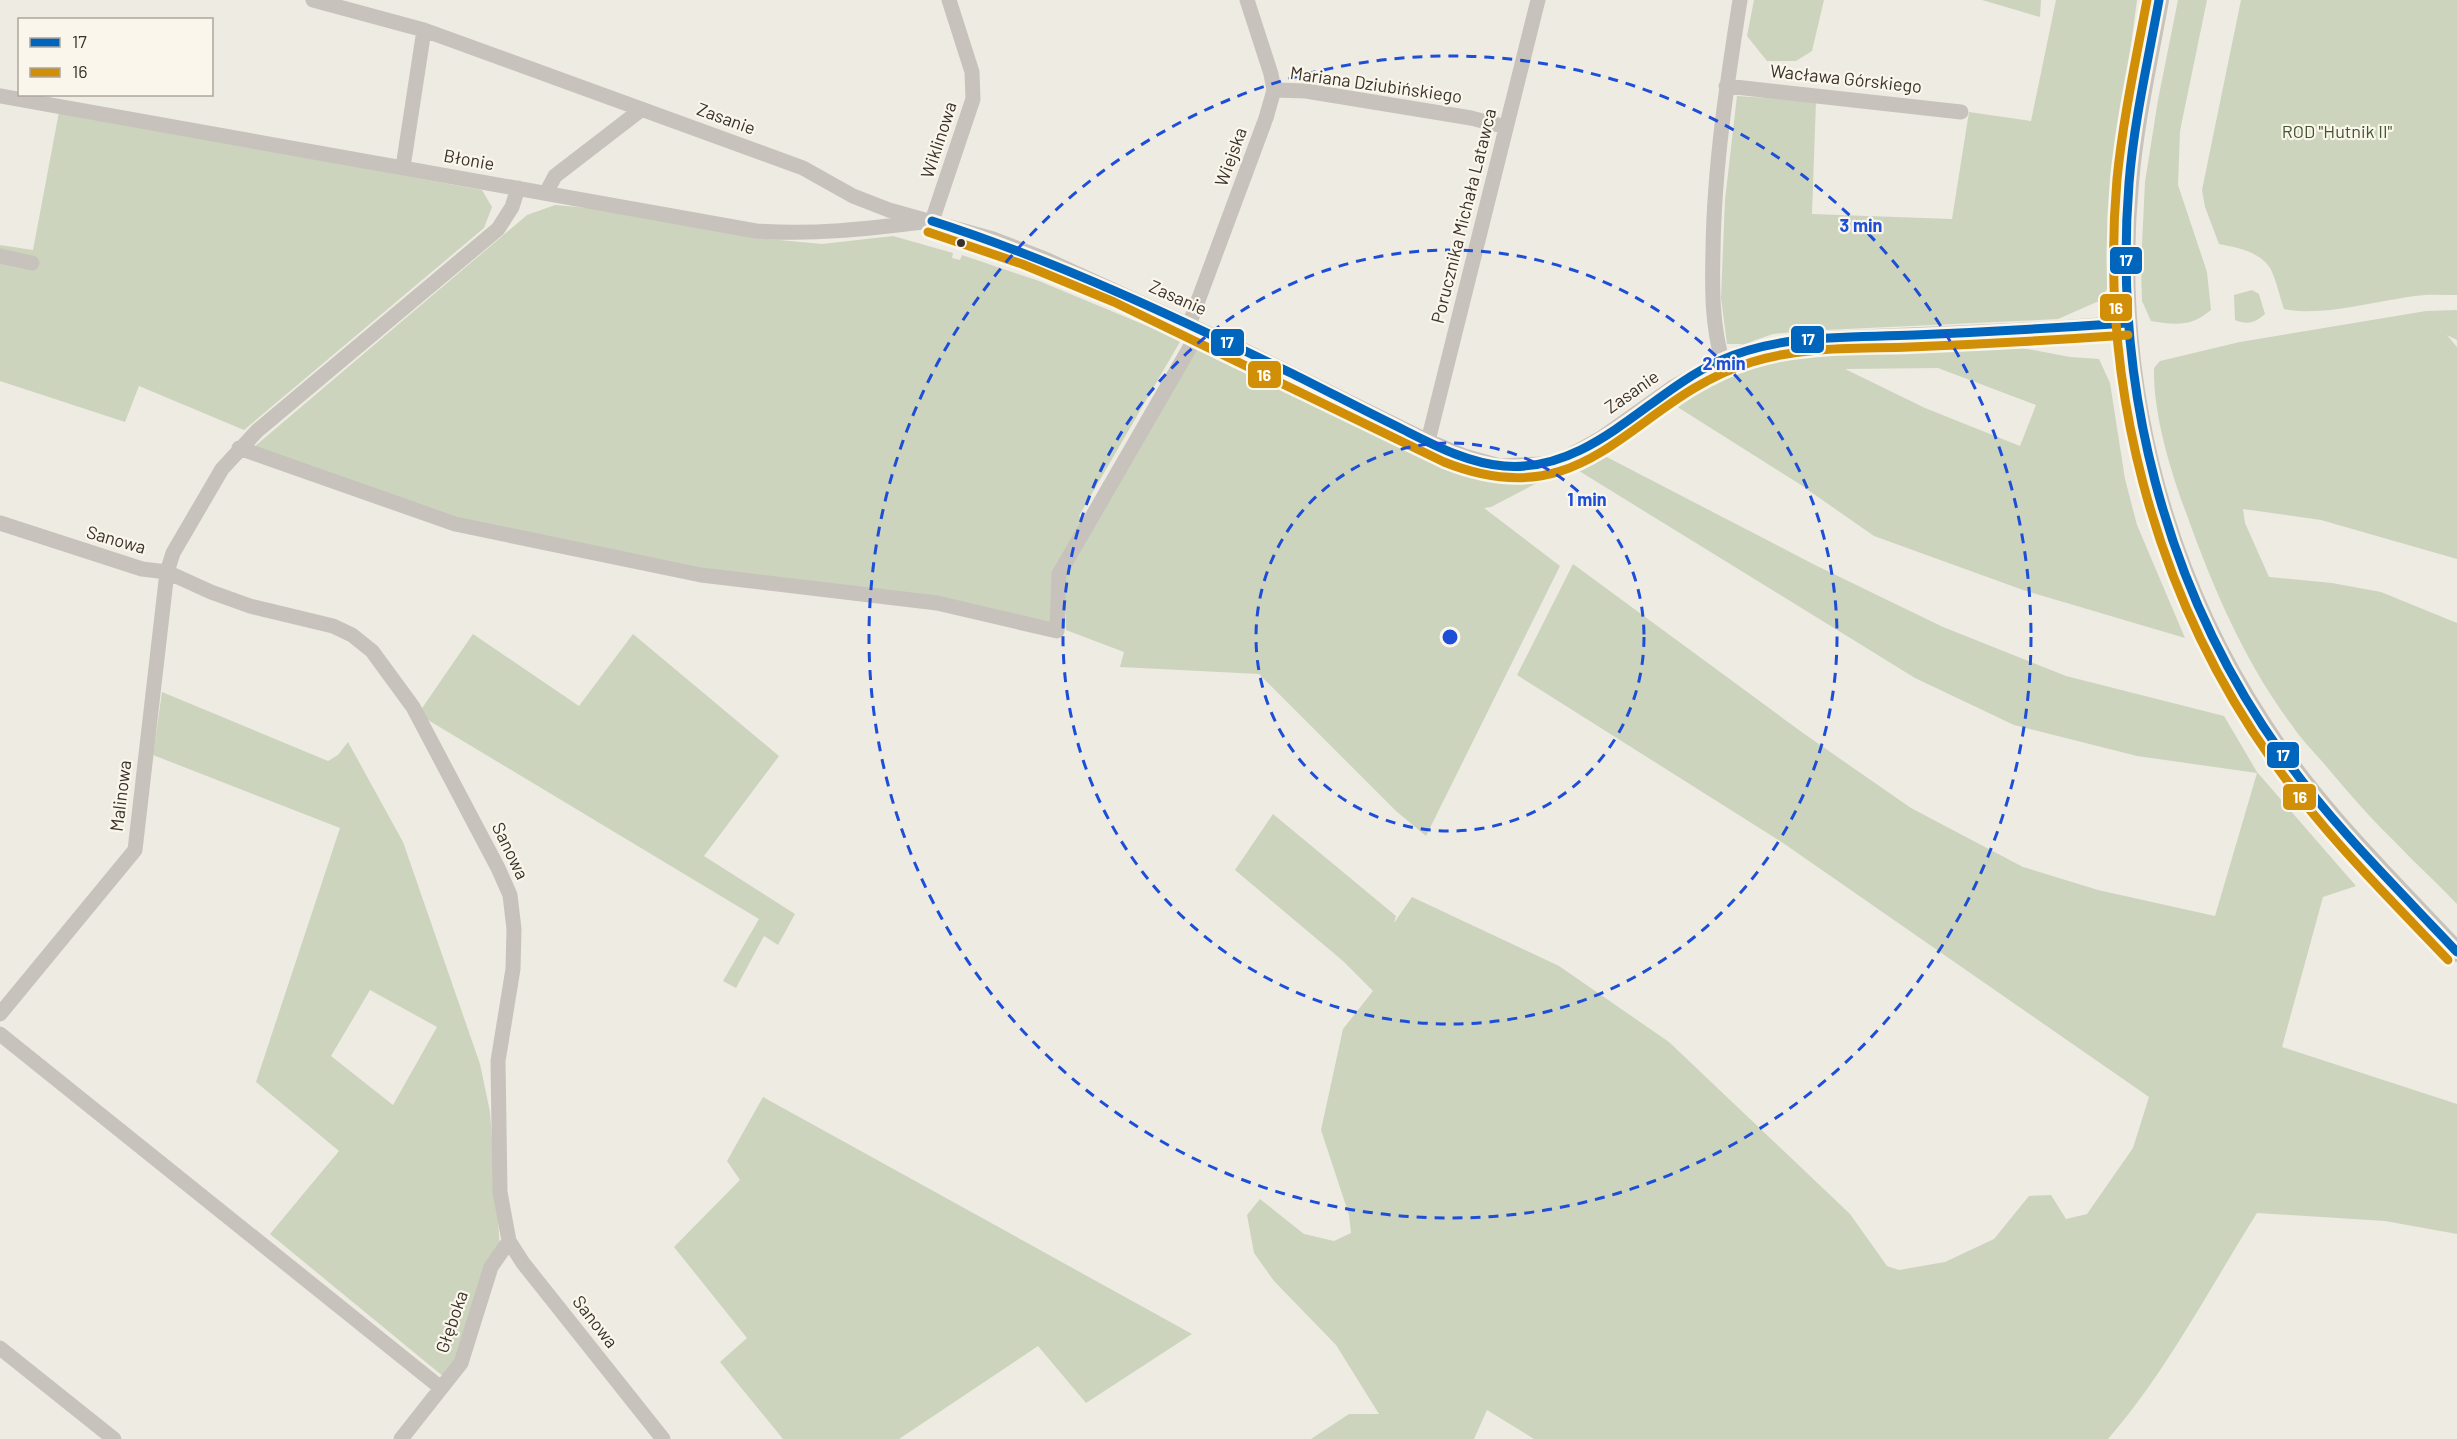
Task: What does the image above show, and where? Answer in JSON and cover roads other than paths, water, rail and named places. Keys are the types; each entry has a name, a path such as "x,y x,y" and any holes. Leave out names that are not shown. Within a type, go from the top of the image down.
{"street":[{"name":"Zasanie","path":"313,0 424,30 803,168 853,196 871,203 993,239 1045,259 1195,327 1428,441 1464,456 1500,466 1521,466 1561,460 1601,438 1673,387 1722,360 1749,350 1816,339 2046,329 2127,323"},
{"name":"Wiklinowa","path":"932,221 973,99 972,72 949,0"},
{"path":"1247,0 1274,90"},
{"name":"Porucznika Michała Latawca","path":"1428,441 1538,0"},
{"path":"1722,360 1715,334 1713,307 1713,221 1726,86 1740,0"},
{"path":"2159,0 2129,182 2125,261 2127,323 2145,450 2180,564 2217,647 2262,725 2318,800 2457,952"},
{"path":"403,167 424,30"},
{"name":"Wacława Górskiego","path":"1726,86 1961,112"},
{"name":"Mariana Dziubińskiego","path":"1274,90 1306,91 1471,118 1506,127"},
{"name":"Wiejska","path":"239,448 455,524 700,575 937,603 1057,630 1059,574 1195,327 1274,90"},
{"name":"Błonie","path":"0,96 756,231 841,232 932,221"},
{"path":"546,193 555,176 642,109"},
{"name":"Malinowa","path":"0,1014 135,850 167,572 172,553 222,469 239,448 498,229 512,207 518,188"},
{"path":"0,256 32,263"},
{"name":"Sanowa","path":"0,523 142,569 167,572 211,592 250,606 333,626 352,635 372,651 414,707 510,895 514,929 513,969 498,1061 500,1192 509,1241 523,1263 663,1439"},
{"path":"0,1034 441,1388"},
{"name":"Głęboka","path":"401,1439 461,1364 491,1267 509,1241"},
{"path":"0,1348 114,1439"}],"park label":[{"name":"ROD \"Hutnik II\"","path":"2337,132"}]}
